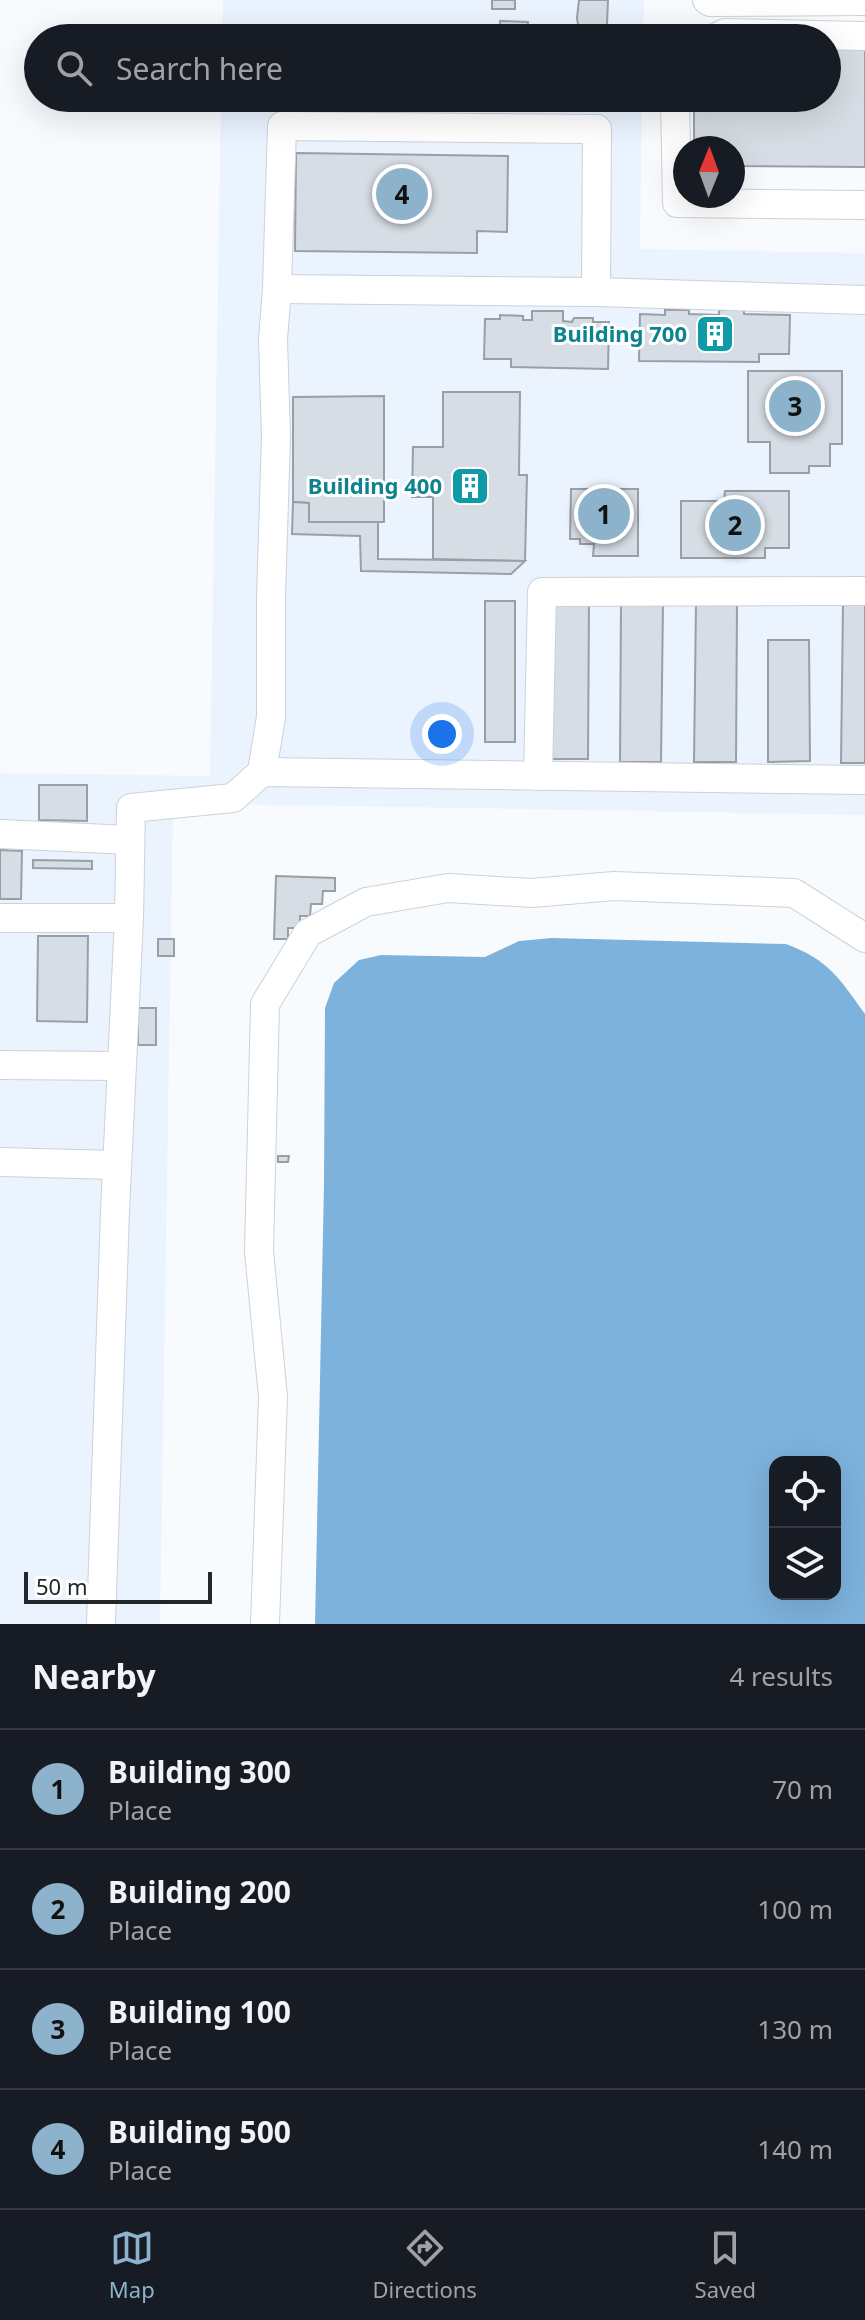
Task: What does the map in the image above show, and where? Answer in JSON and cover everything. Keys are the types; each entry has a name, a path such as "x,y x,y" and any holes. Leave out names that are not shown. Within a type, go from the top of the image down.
{"lane":[{"path":"707,0 756,3 865,1"},
{"path":"754,24 756,3"},
{"path":"841,35 865,36"},
{"path":"675,112 677,203 865,205"},
{"path":"101,1624 131,808 233,798 262,772 271,717 276,437 273,339 282,126 597,129 596,292"},
{"path":"277,289 596,292 865,300"},
{"path":"538,776 542,592 865,591"},
{"path":"262,772 865,780"},
{"path":"0,834 130,840"},
{"path":"265,1624 273,1397 259,1251 265,1004 308,933 366,902 448,888 532,893 614,886 794,893 865,938"},
{"path":"0,918 129,918"},
{"path":"0,1065 122,1066"},
{"path":"0,1162 117,1165"}],"shaded area":[{"path":"223,0 644,0 643,24 222,24"},
{"path":"221,112 642,112 640,249 865,253 865,815 173,803 160,1624 0,1624 0,773 210,776"}],"water":[{"path":"552,938 786,944 823,964 848,990 865,1014 865,1624 315,1624 325,1008 334,983 359,960 381,955 485,957 519,941"}],"building":[{"path":"492,0 515,0 515,9 492,9"},
{"path":"579,0 608,0 607,24 578,24"},
{"path":"500,21 528,22 528,24 500,24"},
{"path":"841,45 865,46 865,167 745,166 745,136 694,136 694,112 841,112"},
{"path":"296,153 508,156 507,232 477,231 477,253 295,251"},
{"name":"Building 700","path":"665,310 719,315 719,310 744,310 744,314 790,315 789,354 759,354 759,362 639,361 640,314 665,315"},
{"path":"532,311 563,311 563,321 593,318 593,322 609,322 608,369 511,367 511,359 484,359 485,319 500,319 500,315 523,316 523,320 532,320"},
{"path":"748,371 842,371 842,444 830,444 830,466 809,466 809,473 770,473 770,442 748,442"},
{"name":"Building 400","path":"443,392 520,392 519,475 527,475 525,561 433,559 433,497 412,497 413,447 443,447"},
{"path":"384,396 384,522 309,522 309,503 293,502 293,397"},
{"path":"571,489 638,489 638,556 593,556 594,544 580,544 580,539 570,539"},
{"path":"725,491 789,491 789,548 765,548 765,558 681,558 681,501 724,501"},
{"path":"293,502 309,503 309,522 378,522 378,559 525,561 511,574 361,571 360,536 292,534"},
{"path":"485,601 515,601 515,742 485,742"},
{"path":"548,601 589,601 588,759 547,759"},
{"path":"621,604 663,604 661,762 620,762"},
{"path":"696,604 737,604 736,762 694,762"},
{"path":"843,604 865,605 865,763 841,763"},
{"path":"768,640 809,640 810,761 768,762"},
{"path":"39,785 87,785 87,821 39,820"},
{"path":"0,850 22,851 21,899 0,899"},
{"path":"33,860 92,861 92,869 33,868"},
{"path":"276,876 335,878 335,891 323,891 322,904 311,904 310,916 300,916 300,928 288,928 288,939 274,939"},
{"path":"38,936 88,936 87,1022 37,1021"},
{"path":"158,939 174,939 174,956 158,956"},
{"path":"138,1008 156,1008 156,1045 138,1045 138,1021 133,1021"},
{"path":"278,1156 289,1156 288,1162 278,1162"}],"place":[{"name":"Building 500","path":"402,194"},
{"name":"Building 700","path":"715,334"},
{"name":"Building 100","path":"795,406"},
{"name":"Building 400","path":"470,486"},
{"name":"Building 300","path":"604,514"},
{"name":"Building 200","path":"735,525"}]}
